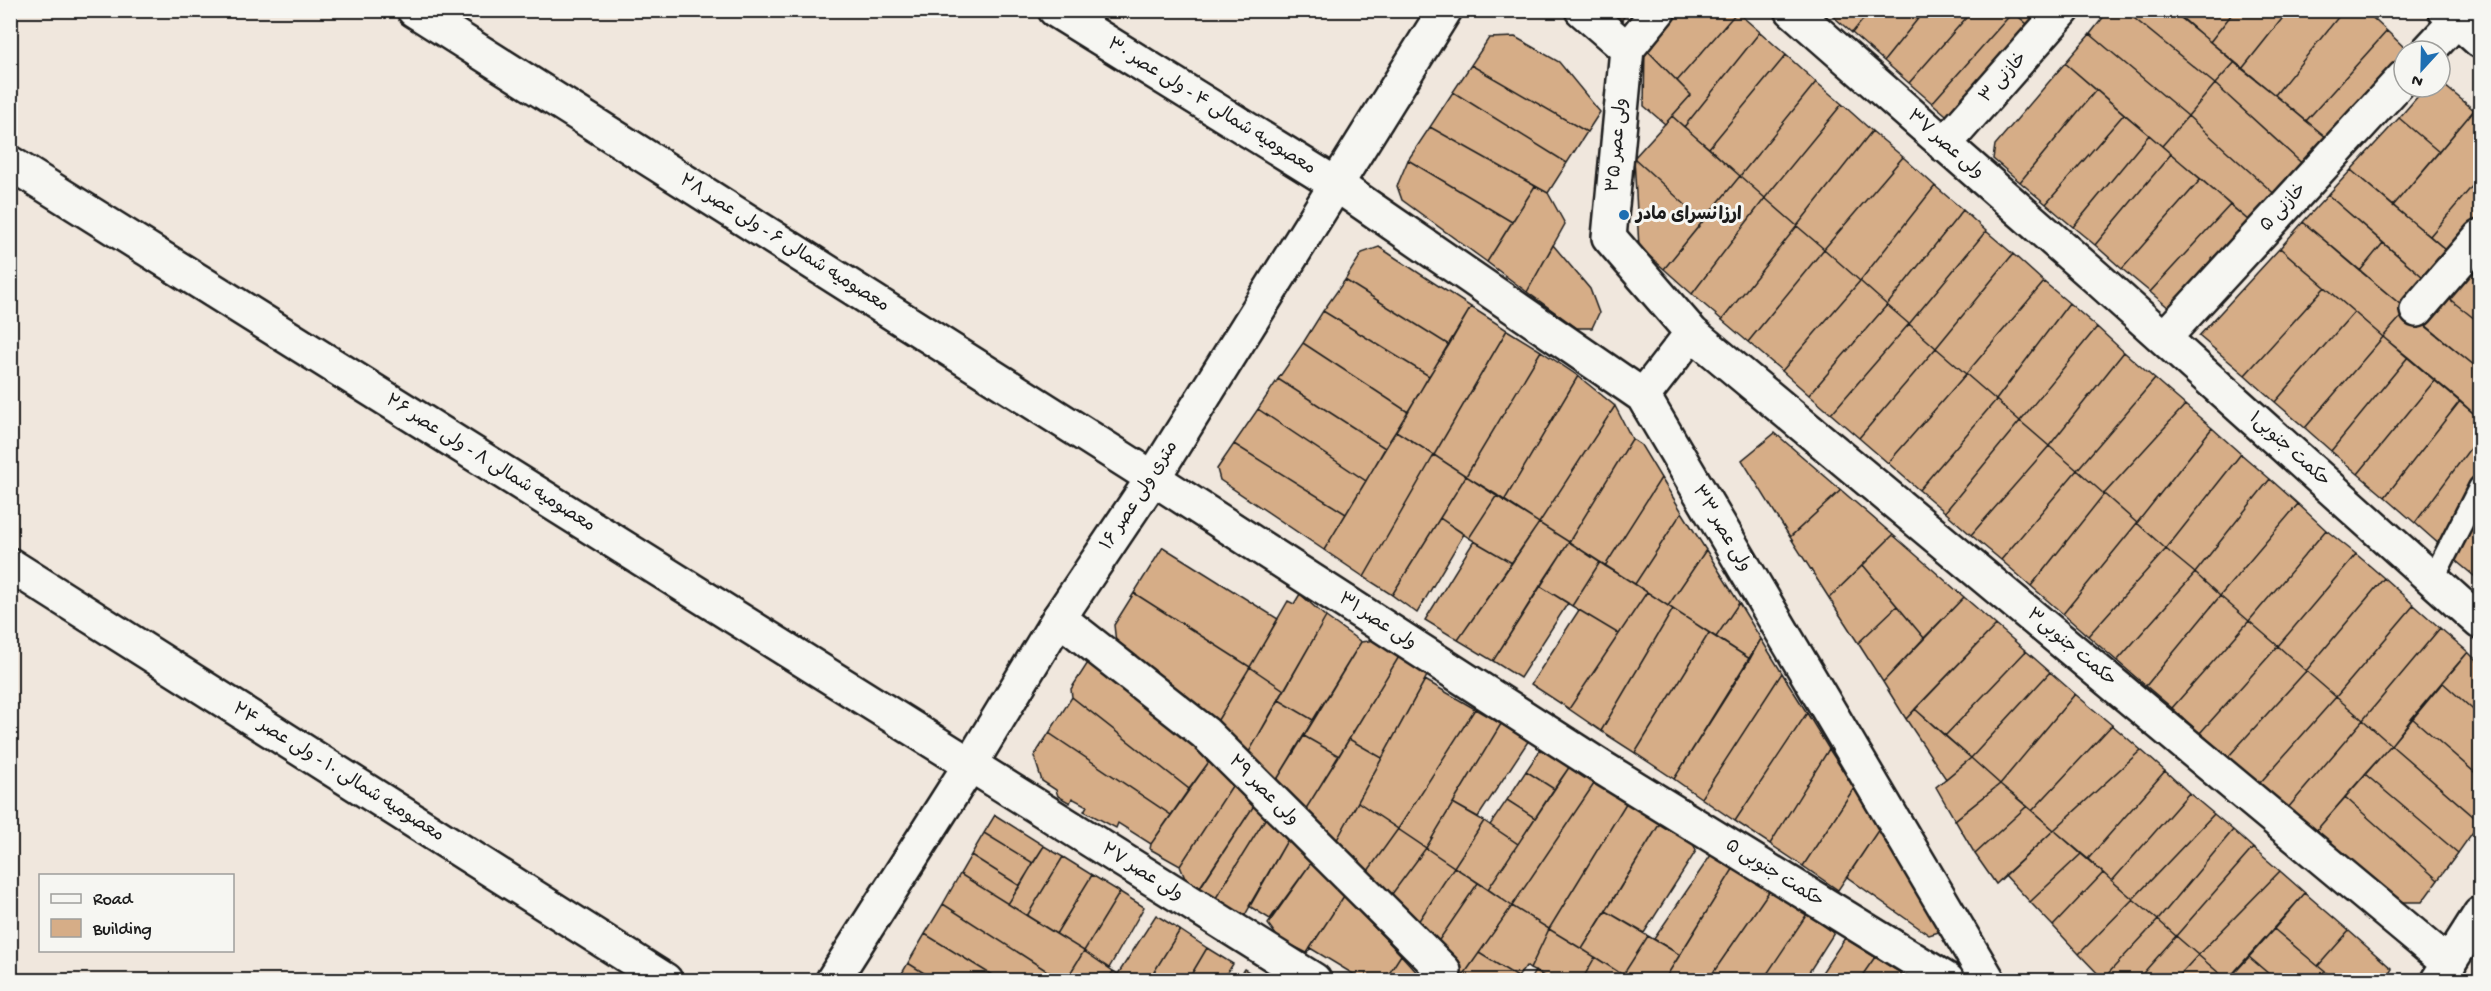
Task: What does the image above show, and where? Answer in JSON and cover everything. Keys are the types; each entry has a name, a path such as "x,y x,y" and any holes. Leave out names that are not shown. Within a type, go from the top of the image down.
{"street":[{"name":"معصومیه شمالی ۶ - ولی عصر ۲۸","path":"414,10 1153,478"},
{"name":"معصومیه شمالی ۴ - ولی عصر ۳۰","path":"1054,10 1337,185"},
{"name":"۱۶ متری ولی عصر","path":"833,981 970,765 1059,618 1153,478 1445,10"},
{"path":"1582,10 1627,50 1659,10"},
{"name":"ولی عصر ۳۷","path":"1792,10 2098,279"},
{"name":"خازنی ۳","path":"1944,145 2064,10"},
{"path":"2442,39 2460,24"},
{"name":"ولی عصر ۳۵","path":"1627,50 1609,237 1692,333"},
{"name":"خازنی ۵","path":"2164,338 2392,90"},
{"name":"معصومیه شمالی ۸ - ولی عصر ۲۶","path":"10,163 970,765"},
{"name":"ولی عصر ۳۳","path":"1337,185 1642,396 1988,981"},
{"path":"2417,310 2481,237"},
{"name":"حکمت جنوبی۱","path":"2098,279 2481,622"},
{"path":"1642,396 1692,333"},
{"name":"حکمت جنوبی۳","path":"1692,333 2444,972"},
{"name":"ولی عصر ۳۱","path":"1153,478 1601,766"},
{"name":"معصومیه شمالی ۱۰ - ولی عصر ۲۴","path":"10,565 665,981"},
{"name":"ولی عصر ۲۹","path":"1059,618 1205,733 1444,972 1437,981"},
{"name":"ولی عصر ۲۷","path":"970,765 1314,981"},
{"name":"حکمت جنوبی ۵","path":"1601,766 1947,981"},
{"path":"2444,972 2481,914"}],"lane":[{"path":"2433,579 2481,487"}],"building":[{"path":"1587,10 1629,10 1613,32"},
{"path":"1679,10 1737,12 1677,81 1645,48"},
{"path":"1826,10 1871,10 1852,33"},
{"path":"1871,10 1925,10 1884,61 1852,33"},
{"path":"1925,10 1973,10 1909,83 1884,61"},
{"path":"1973,10 2011,10 2013,12 1932,103 1909,83"},
{"path":"2011,10 2049,10 2034,30"},
{"path":"2109,10 2124,10 2215,84 2188,116 2090,34"},
{"path":"2124,10 2171,10 2235,62 2215,84"},
{"path":"2173,10 2235,10 2210,42"},
{"path":"2235,10 2289,10 2242,69 2210,42"},
{"path":"2289,10 2344,10 2275,95 2242,69"},
{"path":"2344,10 2364,10 2387,31 2306,121 2275,95"},
{"path":"1737,12 1760,32 1684,127 1672,116 1691,95 1677,81"},
{"path":"2013,12 2034,30 1952,120 1932,103"},
{"path":"2387,31 2395,39 2392,39 2392,77 2332,142 2306,121"},
{"path":"1760,32 1786,55 1709,148 1684,127"},
{"path":"2090,34 2188,116 2162,146 2065,63"},
{"path":"1515,37 1559,62 1600,112 1587,132 1471,65 1489,38"},
{"path":"1645,48 1691,95 1665,124 1644,106"},
{"path":"1786,55 1816,82 1740,176 1709,148"},
{"path":"2235,62 2332,142 2308,169 2215,84"},
{"path":"2065,63 2096,90 2020,182 1993,159 1995,145"},
{"path":"1471,65 1587,132 1567,163 1453,92"},
{"path":"1816,82 1842,104 1765,198 1740,176"},
{"path":"2215,84 2308,169 2280,199 2188,116"},
{"path":"2096,90 2124,114 2046,204 2020,182"},
{"path":"1453,92 1567,163 1548,193 1430,127"},
{"path":"2452,92 2474,110 2439,152 2399,118 2416,99 2452,99"},
{"path":"1842,104 1872,131 1797,226 1765,198"},
{"path":"2474,110 2480,115 2480,177 2430,236 2393,206"},
{"path":"2124,114 2149,135 2073,227 2046,204"},
{"path":"1672,116 1740,176 1703,221 1634,158"},
{"path":"2188,116 2280,199 2255,226 2162,146"},
{"path":"2399,118 2439,152 2393,206 2351,170"},
{"path":"1430,127 1535,186 1512,222 1408,160"},
{"path":"1872,131 1903,157 1824,249 1797,226"},
{"path":"2149,135 2171,154 2095,245 2073,227"},
{"path":"2171,154 2201,179 2122,269 2095,245"},
{"path":"1903,157 1935,186 1860,281 1824,249"},
{"path":"1634,158 1703,221 1664,269 1639,247"},
{"path":"1408,160 1512,222 1487,262 1402,200 1397,186"},
{"path":"2351,170 2453,256 2430,283 2328,195"},
{"path":"1740,176 1765,198 1692,294 1664,269"},
{"path":"2480,177 2480,225 2453,256 2430,236"},
{"path":"2201,179 2230,205 2150,292 2122,269"},
{"path":"1535,186 1548,193 1565,224 1527,292 1487,262"},
{"path":"1935,186 1963,210 1887,305 1860,281"},
{"path":"2328,195 2383,243 2360,271 2303,222"},
{"path":"1765,198 1797,226 1722,320 1692,294"},
{"path":"2230,205 2255,226 2175,313 2150,292"},
{"path":"1963,210 1986,231 1909,324 1887,305"},
{"path":"2303,222 2407,310 2383,337 2280,248"},
{"path":"1797,226 1824,249 1748,342 1722,320"},
{"path":"1986,231 2013,254 1936,348 1909,324"},
{"path":"2383,243 2430,283 2407,310 2360,271"},
{"path":"1553,245 1590,289 1599,313 1592,328 1577,328 1527,292"},
{"path":"1379,247 1471,307 1449,345 1345,280 1362,253"},
{"path":"2280,248 2325,287 2245,375 2199,336"},
{"path":"1824,249 1860,281 1782,371 1748,342"},
{"path":"2013,254 2044,282 1966,374 1936,348"},
{"path":"2467,266 2480,278 2480,323 2443,294"},
{"path":"1345,280 1449,345 1429,376 1323,311"},
{"path":"1860,281 1887,305 1809,395 1782,371"},
{"path":"2044,282 2069,303 1996,400 1966,374"},
{"path":"2325,287 2354,312 2275,402 2245,375"},
{"path":"2443,294 2480,323 2480,370 2419,321"},
{"path":"2069,303 2097,327 2020,421 1996,400"},
{"path":"1887,305 1909,324 1831,414 1809,395"},
{"path":"1471,307 1507,330 1434,455 1396,431"},
{"path":"2407,310 2480,370 2480,419 2383,337"},
{"path":"1323,311 1429,376 1408,412 1303,343"},
{"path":"2354,312 2383,337 2305,428 2275,402"},
{"path":"1909,324 1936,348 1859,438 1831,414"},
{"path":"2097,327 2124,352 2049,446 2020,421"},
{"path":"1507,330 1541,351 1466,476 1434,455"},
{"path":"2383,337 2408,357 2331,451 2305,428"},
{"path":"1303,343 1408,412 1385,448 1278,379"},
{"path":"1936,348 1966,374 1888,463 1859,438"},
{"path":"1541,351 1578,376 1504,501 1466,476"},
{"path":"2124,352 2155,379 2077,470 2049,446"},
{"path":"2408,357 2435,380 2358,474 2331,451"},
{"path":"1966,374 1996,400 1919,490 1888,463"},
{"path":"1578,376 1615,406 1539,523 1504,501"},
{"path":"1278,379 1385,448 1366,481 1258,409"},
{"path":"2155,379 2185,405 2104,494 2077,470"},
{"path":"2435,380 2460,401 2385,497 2358,474"},
{"path":"1996,400 2020,421 1945,512 1919,490"},
{"path":"2460,401 2480,419 2480,435 2415,523 2385,497"},
{"path":"2185,405 2212,428 2137,523 2104,494"},
{"path":"1615,406 1632,439 1569,542 1539,523"},
{"path":"1258,409 1366,481 1346,514 1234,444"},
{"path":"2020,421 2049,446 1971,535 1945,512"},
{"path":"2212,428 2241,454 2166,549 2137,523"},
{"path":"1396,431 1434,455 1364,577 1324,550"},
{"path":"1775,433 1841,490 1790,537 1742,460"},
{"path":"2480,435 2480,467 2440,545 2415,523"},
{"path":"1632,439 1641,445 1661,478 1605,566 1569,542"},
{"path":"1234,444 1346,514 1324,550 1220,480 1217,469"},
{"path":"2049,446 2077,470 2001,560 1971,535"},
{"path":"2241,454 2270,479 2195,573 2166,549"},
{"path":"1434,455 1466,476 1392,595 1364,577"},
{"path":"2077,470 2104,494 2031,586 2001,560"},
{"path":"1466,476 1497,495 1469,538 1440,518"},
{"path":"1661,478 1682,512 1635,584 1605,566"},
{"path":"2270,479 2298,504 2220,596 2195,573"},
{"path":"1841,490 1893,535 1829,598 1790,537"},
{"path":"2104,494 2137,523 2063,614 2031,586"},
{"path":"1497,495 1539,523 1512,563 1469,538"},
{"path":"2298,504 2326,530 2249,621 2220,596"},
{"path":"2480,509 2480,581 2455,560"},
{"path":"1682,512 1706,550 1668,606 1635,584"},
{"path":"1440,518 1464,534 1417,613 1392,595"},
{"path":"1539,523 1569,542 1493,661 1458,640"},
{"path":"2137,523 2166,549 2088,636 2063,614"},
{"path":"2326,530 2356,554 2278,646 2249,621"},
{"path":"1893,535 1964,597 1924,638 1863,565"},
{"path":"1474,541 1512,563 1458,640 1425,620"},
{"path":"1569,542 1600,562 1572,606 1540,586"},
{"path":"1163,547 1278,619 1250,667 1134,593"},
{"path":"2166,549 2195,573 2117,661 2088,636"},
{"path":"1706,550 1739,603 1716,637 1668,606"},
{"path":"2356,554 2384,578 2306,671 2278,646"},
{"path":"1600,562 1647,592 1619,634 1572,606"},
{"path":"1863,565 1897,606 1858,643 1829,598"},
{"path":"2195,573 2220,596 2146,686 2117,661"},
{"path":"2384,578 2414,605 2336,697 2306,671"},
{"path":"1540,586 1568,603 1520,678 1493,661"},
{"path":"1647,592 1673,609 1601,731 1569,709"},
{"path":"1134,593 1250,667 1213,728 1116,643 1114,625"},
{"path":"1300,594 1326,617 1284,690 1250,667 1288,601 1294,604"},
{"path":"2220,596 2249,621 2172,708 2146,686"},
{"path":"1964,597 1996,625 1906,719 1883,682"},
{"path":"1739,603 1761,639 1750,659 1716,637"},
{"path":"2414,605 2440,628 2363,720 2336,697"},
{"path":"1897,606 1924,638 1883,682 1858,643"},
{"path":"1673,609 1709,633 1635,753 1601,731"},
{"path":"1579,610 1619,634 1569,709 1531,684"},
{"path":"1326,617 1361,642 1313,720 1279,700"},
{"path":"2249,621 2278,646 2200,733 2172,708"},
{"path":"1996,625 2026,651 1945,736 1915,709"},
{"path":"2440,628 2468,652 2391,745 2363,720"},
{"path":"1709,633 1750,659 1674,779 1635,753"},
{"path":"1761,639 1782,673 1701,798 1674,779"},
{"path":"1376,640 1400,655 1339,756 1304,736 1361,642"},
{"path":"2278,646 2306,671 2228,757 2200,733"},
{"path":"2026,651 2050,672 1971,758 1945,736"},
{"path":"2468,652 2480,664 2480,716 2442,682"},
{"path":"1400,655 1428,674 1382,758 1349,739"},
{"path":"1091,658 1211,759 1189,789 1072,697 1071,689"},
{"path":"1250,667 1284,690 1245,759 1213,728"},
{"path":"2306,671 2336,697 2259,784 2228,757"},
{"path":"2050,672 2075,694 2000,784 1971,758"},
{"path":"1782,673 1807,713 1735,821 1701,798"},
{"path":"1425,680 1475,709 1398,829 1358,802"},
{"path":"2442,682 2480,716 2480,777 2412,718"},
{"path":"2075,694 2112,725 2032,811 2000,784"},
{"path":"1072,697 1189,789 1171,815 1049,733"},
{"path":"2336,697 2363,720 2288,808 2259,784"},
{"path":"1279,700 1313,720 1273,786 1245,759"},
{"path":"1475,709 1501,724 1426,848 1398,829"},
{"path":"1915,709 1971,758 1946,779 1906,719"},
{"path":"1807,713 1829,749 1770,844 1735,821"},
{"path":"2412,718 2480,777 2480,822 2391,745"},
{"path":"2363,720 2391,745 2315,832 2288,808"},
{"path":"1501,724 1529,740 1478,817 1453,803"},
{"path":"2112,725 2141,750 2054,830 2032,811"},
{"path":"1049,733 1171,815 1151,844 1118,823 1116,828 1084,811 1087,806 1072,798 1070,803 1058,796 1056,790 1042,781 1034,756"},
{"path":"1304,736 1339,756 1302,815 1273,786"},
{"path":"1349,739 1382,758 1334,845 1302,815"},
{"path":"2391,745 2480,822 2458,853 2365,774"},
{"path":"1541,749 1570,766 1554,789 1526,771"},
{"path":"1829,749 1854,788 1803,866 1770,844"},
{"path":"2141,750 2165,771 2088,859 2054,830"},
{"path":"1971,758 2000,784 1955,820 1936,787"},
{"path":"1211,759 1234,783 1180,866 1150,849 1151,844"},
{"path":"1570,766 1596,781 1512,906 1488,889"},
{"path":"1526,771 1554,789 1535,818 1507,800"},
{"path":"2165,771 2189,793 2112,881 2088,859"},
{"path":"2365,774 2458,853 2438,880 2345,797"},
{"path":"1596,781 1628,800 1549,929 1512,906"},
{"path":"1234,783 1255,804 1200,887 1186,881 1180,866"},
{"path":"2000,784 2027,806 1975,854 1955,820"},
{"path":"1854,788 1879,829 1838,890 1803,866"},
{"path":"2189,793 2214,814 2133,899 2112,881"},
{"path":"2345,797 2438,880 2422,902 2396,902 2315,832"},
{"path":"1507,800 1535,818 1518,844 1490,825"},
{"path":"1628,800 1662,820 1582,949 1549,929"},
{"path":"1358,802 1398,829 1365,875 1334,845"},
{"path":"1453,803 1484,821 1454,867 1426,848"},
{"path":"1255,804 1267,816 1214,901 1196,894"},
{"path":"2027,806 2054,830 1996,884 1975,854"},
{"path":"2214,814 2233,830 2158,920 2133,899"},
{"path":"995,815 1044,846 1033,863 984,833"},
{"path":"1267,816 1288,839 1245,915 1214,901"},
{"path":"1662,820 1691,838 1696,851 1644,933 1606,911"},
{"path":"1484,821 1518,844 1488,889 1454,867"},
{"path":"1398,829 1426,848 1389,898 1365,875"},
{"path":"1879,829 1942,931 1929,935 1847,877"},
{"path":"2054,830 2081,854 2030,902 2005,875"},
{"path":"2233,830 2253,848 2176,936 2158,920"},
{"path":"984,833 1033,863 1020,886 971,855"},
{"path":"1288,839 1311,863 1270,919 1249,906"},
{"path":"1044,846 1063,857 1027,916 1008,904"},
{"path":"1426,848 1454,867 1416,925 1389,898"},
{"path":"2253,848 2280,871 2198,955 2176,936"},
{"path":"1713,852 1735,866 1680,955 1654,939"},
{"path":"2081,854 2103,873 2053,926 2030,902"},
{"path":"971,855 1020,886 1008,904 960,874"},
{"path":"1063,857 1092,875 1056,934 1027,916"},
{"path":"1311,863 1344,896 1307,953 1279,939 1268,924"},
{"path":"1735,866 1770,890 1708,980 1664,980"},
{"path":"1454,867 1478,883 1435,946 1416,925"},
{"path":"2280,871 2305,893 2227,980 2198,955"},
{"path":"2103,873 2133,899 2079,954 2053,926"},
{"path":"960,874 1084,951 1066,980 1061,980 943,904"},
{"path":"1092,875 1120,892 1084,951 1056,934"},
{"path":"1478,883 1512,906 1463,976 1453,971 1435,946"},
{"path":"1770,890 1807,914 1763,980 1708,980"},
{"path":"1120,892 1144,907 1109,968 1084,951"},
{"path":"2305,893 2349,931 2318,966 2274,929"},
{"path":"1344,896 1401,955 1385,980 1363,980 1310,948"},
{"path":"2133,899 2158,920 2103,979 2079,954"},
{"path":"943,904 1061,980 1000,980 925,934"},
{"path":"1512,906 1549,929 1530,969 1526,966 1518,977 1479,953"},
{"path":"1606,911 1648,936 1623,975 1582,949"},
{"path":"1807,914 1834,933 1804,980 1763,980"},
{"path":"1156,915 1180,930 1149,980 1129,980 1118,974"},
{"path":"2158,920 2176,936 2137,980 2104,980 2103,979"},
{"path":"1549,929 1595,957 1582,980 1551,980 1530,969"},
{"path":"2274,929 2335,980 2276,980 2249,957"},
{"path":"1180,930 1207,948 1188,980 1149,980"},
{"path":"2349,931 2392,969 2385,980 2335,980 2318,966"},
{"path":"925,934 1000,980 935,980 908,963"},
{"path":"1648,936 1680,955 1664,980 1632,980 1623,975"},
{"path":"2176,936 2198,955 2175,980 2137,980"},
{"path":"1845,938 1875,957 1859,980 1817,980"},
{"path":"1207,948 1233,964 1223,980 1188,980"},
{"path":"1084,951 1113,971 1108,980 1066,980"},
{"path":"1479,953 1518,977 1516,980 1460,980"},
{"path":"1401,955 1421,977 1418,980 1385,980"},
{"path":"2198,955 2227,980 2175,980"},
{"path":"1595,957 1623,975 1619,980 1582,980"},
{"path":"1875,957 1906,976 1904,980 1859,980"},
{"path":"2249,957 2276,980 2228,980"},
{"path":"908,963 935,980 898,980"},
{"path":"1244,969 1262,980 1237,980"},
{"path":"1113,971 1118,974 1129,980 1108,980"},
{"path":"1535,971 1551,980 1530,980"}],"place":[{"name":"ارزانسرای مادر","path":"1624,215"}]}
